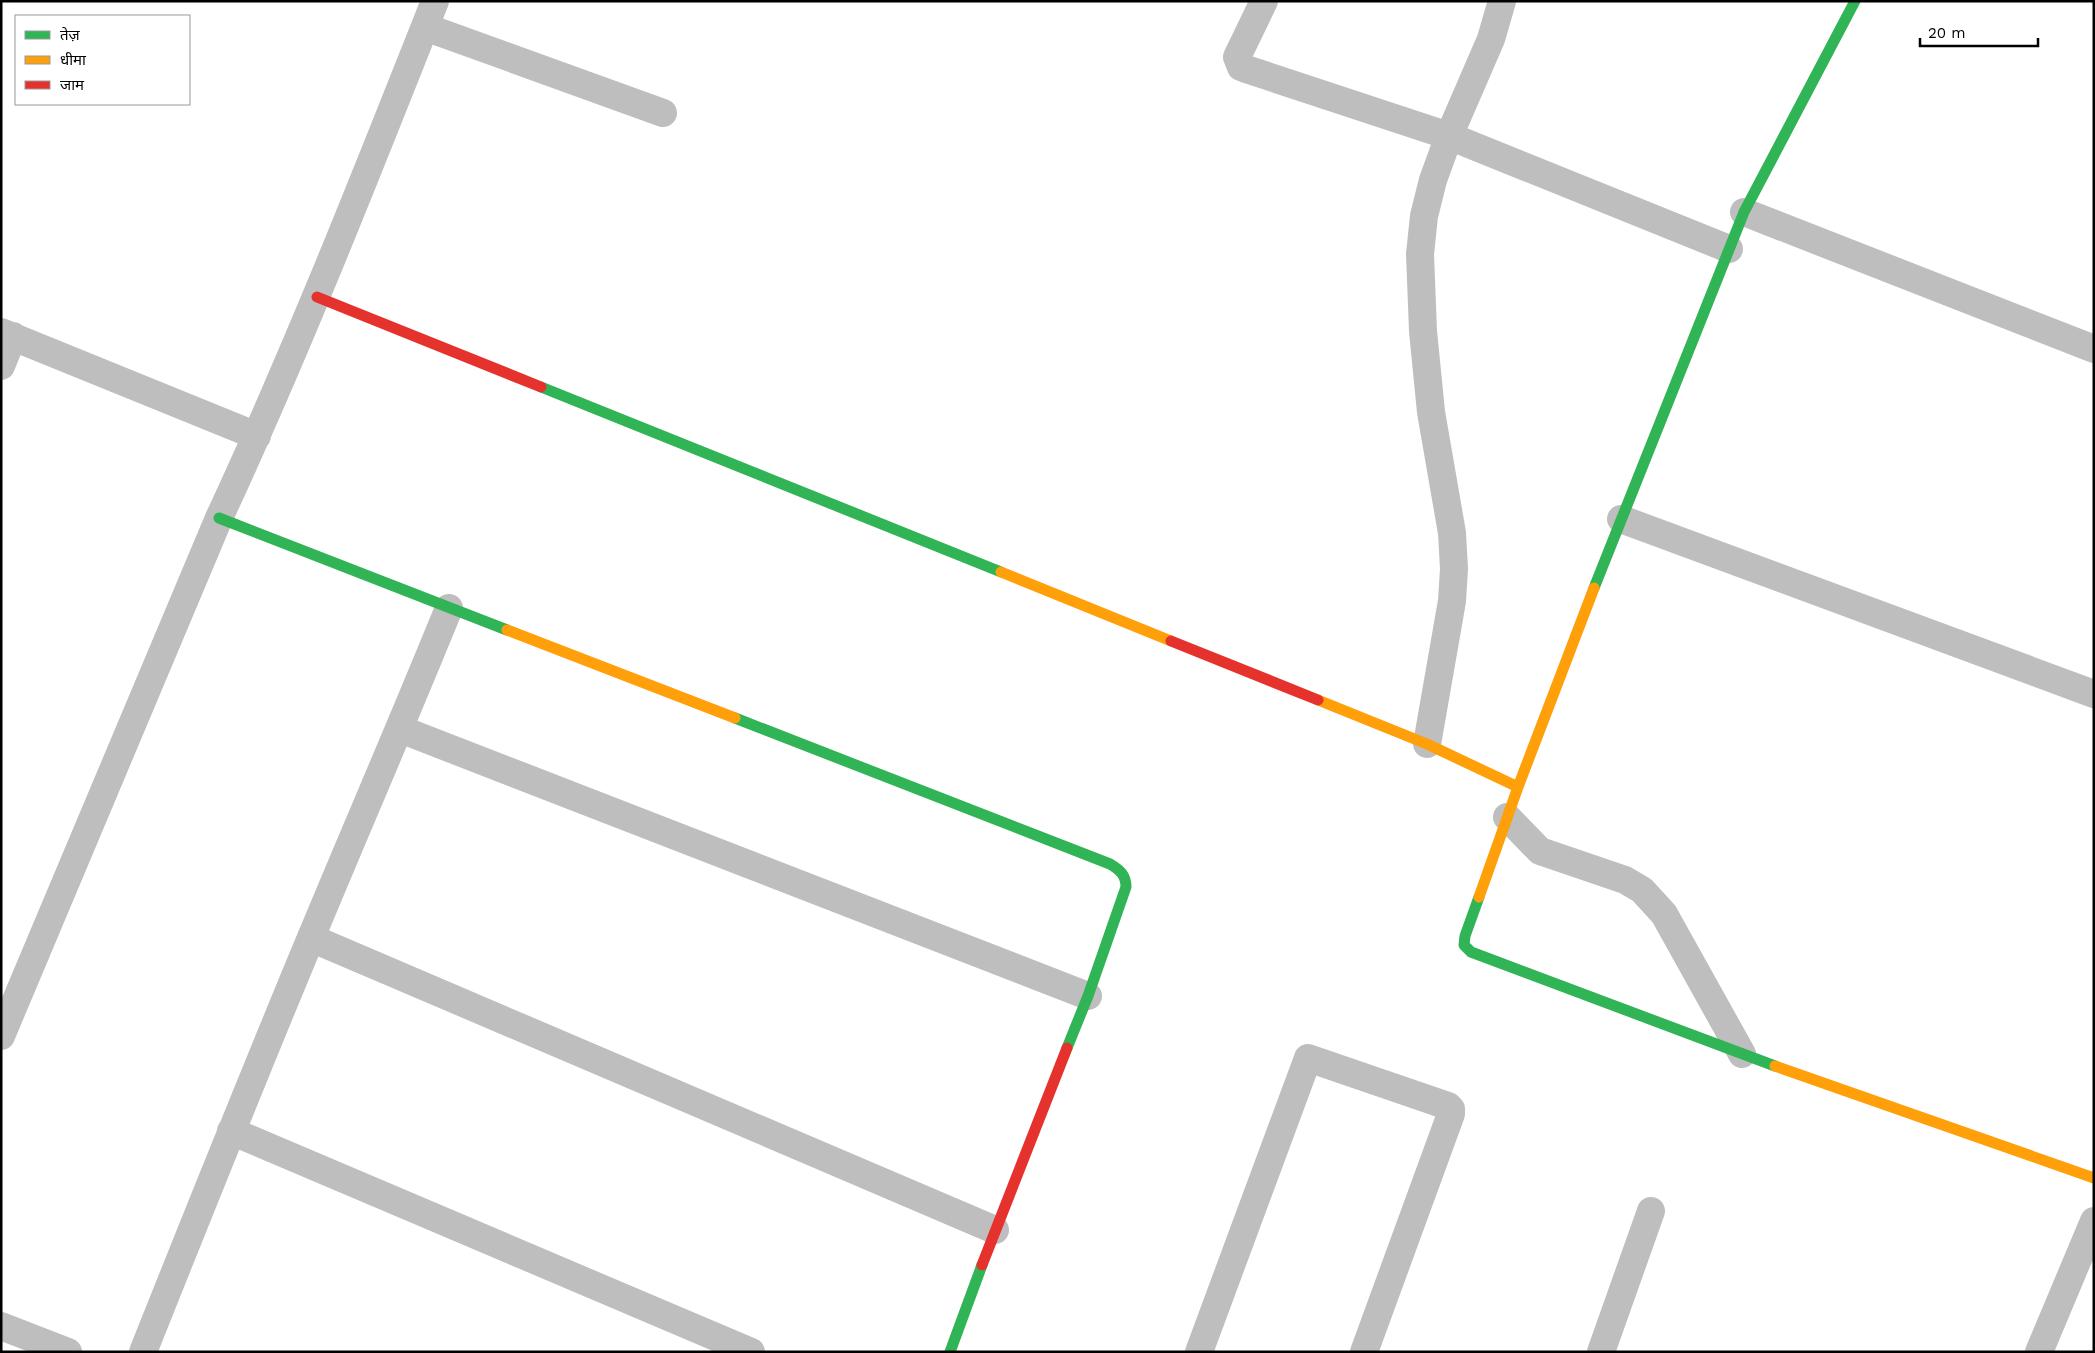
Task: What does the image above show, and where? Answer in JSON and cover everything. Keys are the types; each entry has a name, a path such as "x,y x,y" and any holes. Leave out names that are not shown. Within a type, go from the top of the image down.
{"street":[{"path":"1,1036 219,518 257,436 317,296 435,1"},
{"path":"1264,1 1237,57 1241,67 1449,136 1729,249"},
{"path":"1427,744 1452,602 1454,569 1452,533 1431,412 1423,331 1420,254 1424,216 1434,180 1449,136 1491,39 1502,1"},
{"path":"1855,1 1744,212 1621,519 1518,787 1465,936 1464,945 1467,949 1742,1054 2094,1178"},
{"path":"425,27 663,113"},
{"path":"1744,212 2094,349"},
{"path":"317,296 1427,744 1518,787"},
{"path":"1,366 7,334 257,436"},
{"path":"219,518 1110,864 1121,870 1125,875 1126,887 1088,996 995,1230 950,1352"},
{"path":"1621,519 2094,694"},
{"path":"143,1352 311,938 449,608"},
{"path":"400,729 1088,996"},
{"path":"1507,816 1540,852 1625,880 1642,890 1654,902 1664,914 1742,1054"},
{"path":"311,938 995,1230"},
{"path":"1199,1352 1308,1058 1448,1106 1451,1109 1451,1114 1364,1352"},
{"path":"232,1131 751,1352"},
{"path":"1600,1352 1651,1211"},
{"path":"2039,1352 2094,1221"},
{"path":"1,1326 68,1352"}],"traffic: fast":[{"path":"1594,588 1744,212 1855,1"},
{"path":"541,387 1001,572"},
{"path":"219,518 507,630"},
{"path":"735,718 1110,864 1119,871 1124,876 1126,887 1088,996 1067,1048"},
{"path":"1479,897 1465,936 1464,945 1471,952 1775,1066"},
{"path":"950,1352 982,1265"}],"traffic: slow":[{"path":"1001,572 1171,641"},
{"path":"1479,897 1518,787 1594,588"},
{"path":"507,630 735,718"},
{"path":"1318,700 1427,744 1518,787"},
{"path":"1775,1066 2094,1178"}],"traffic: jam":[{"path":"317,297 541,387"},
{"path":"1171,641 1318,700"},
{"path":"982,1265 1067,1048"}]}
